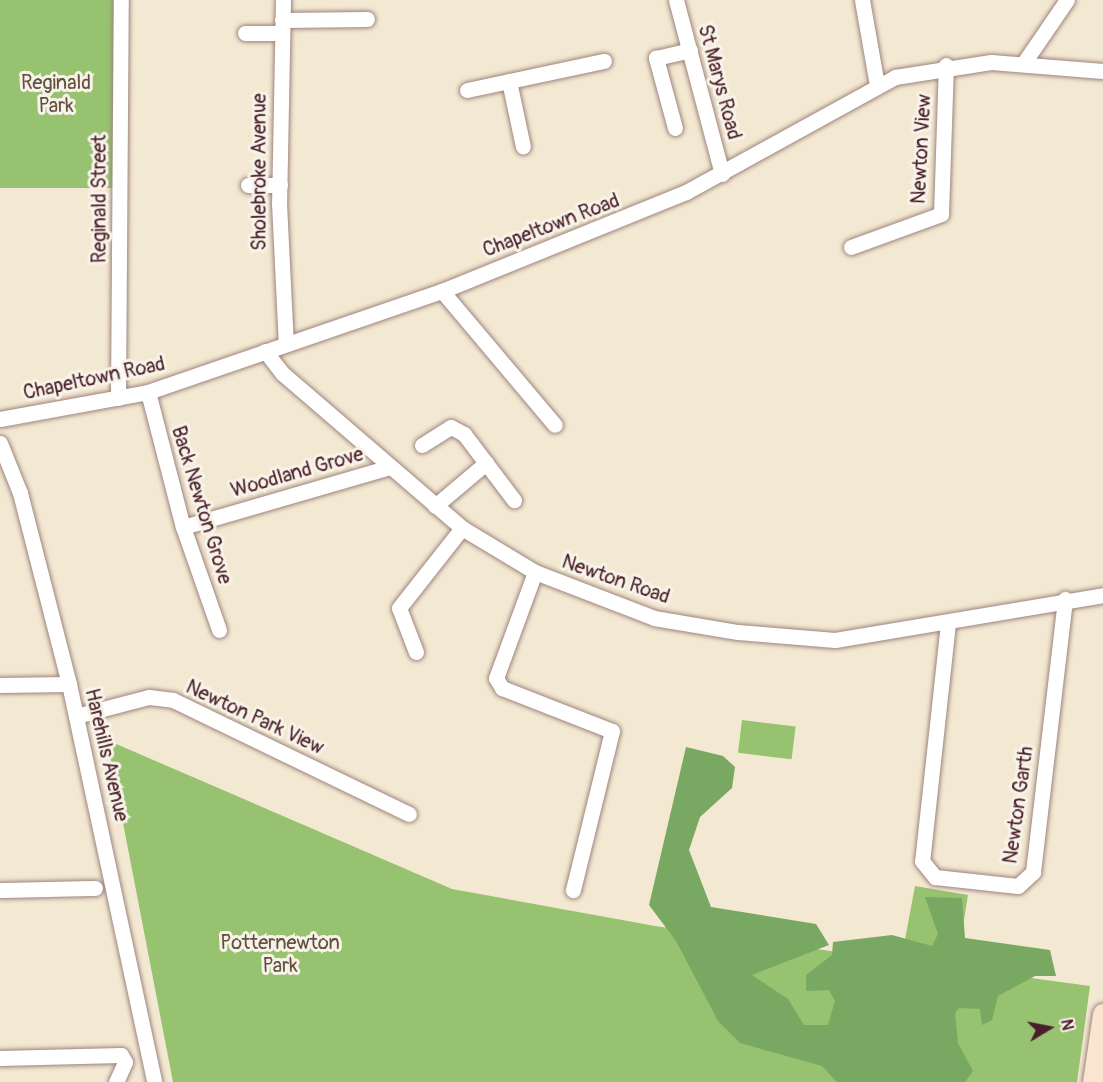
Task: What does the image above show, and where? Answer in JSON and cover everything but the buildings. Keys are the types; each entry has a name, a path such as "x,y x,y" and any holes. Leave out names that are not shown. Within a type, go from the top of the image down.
{"main road":[{"path":"1098,1069 1103,1014"}],"street":[{"name":"Reginald Street","path":"118,398 121,0"},
{"name":"Sholebroke Avenue","path":"283,0 280,185 286,344"},
{"name":"St Marys Road","path":"676,0 722,174"},
{"path":"862,0 877,85"},
{"path":"1025,61 1061,3"},
{"path":"245,33 282,26 367,19"},
{"path":"675,128 656,58 690,50"},
{"path":"466,90 604,61"},
{"name":"Chapeltown Road","path":"0,419 147,392 442,291 639,214 722,174 877,85 946,65 1025,61 1103,71"},
{"name":"Newton View","path":"851,247 941,214 946,65"},
{"path":"509,81 523,147"},
{"path":"248,185 280,185"},
{"path":"442,291 555,425"},
{"name":"Newton Road","path":"265,351 282,373 462,528 535,573 654,618 738,633 835,640 948,623 1065,598 1103,595"},
{"name":"Back Newton Grove","path":"147,392 183,527 219,630"},
{"path":"422,446 451,427 464,434 514,500"},
{"name":"Harehills Avenue","path":"0,442 20,493 69,684 154,1082"},
{"path":"435,507 486,463"},
{"name":"Woodland Grove","path":"183,527 389,467"},
{"path":"416,652 399,608 462,528"},
{"path":"535,573 496,678 502,688 612,731 573,890"},
{"name":"Newton Garth","path":"948,623 922,861 935,877 1018,886 1034,872 1065,598"},
{"path":"0,685 69,684"},
{"name":"Newton Park View","path":"76,716 149,698 173,700 409,814"},
{"path":"0,890 95,888"},
{"path":"0,1058 119,1055 125,1062 116,1082"}],"green space":[{"name":"Reginald Park","path":"0,0 114,0 114,188 0,188"},
{"path":"742,720 796,727 792,759 738,753"},
{"name":"Potternewton Park","path":"107,740 452,889 655,926 901,961 915,886 968,895 956,968 1090,986 1077,1082 173,1082"},
{"path":"686,747 723,756 735,767 732,788 700,817 689,850 711,907 816,924 829,945 752,975 788,999 804,1025 828,1025 835,1001 829,990 806,991 806,975 832,955 833,942 892,935 932,946 938,934 925,897 962,898 965,938 1050,950 1056,976 1035,976 998,996 992,1020 982,1025 980,1009 959,1008 955,1013 958,1043 973,1071 965,1082 837,1082 822,1066 740,1043 718,1021 676,941 649,905"}]}
